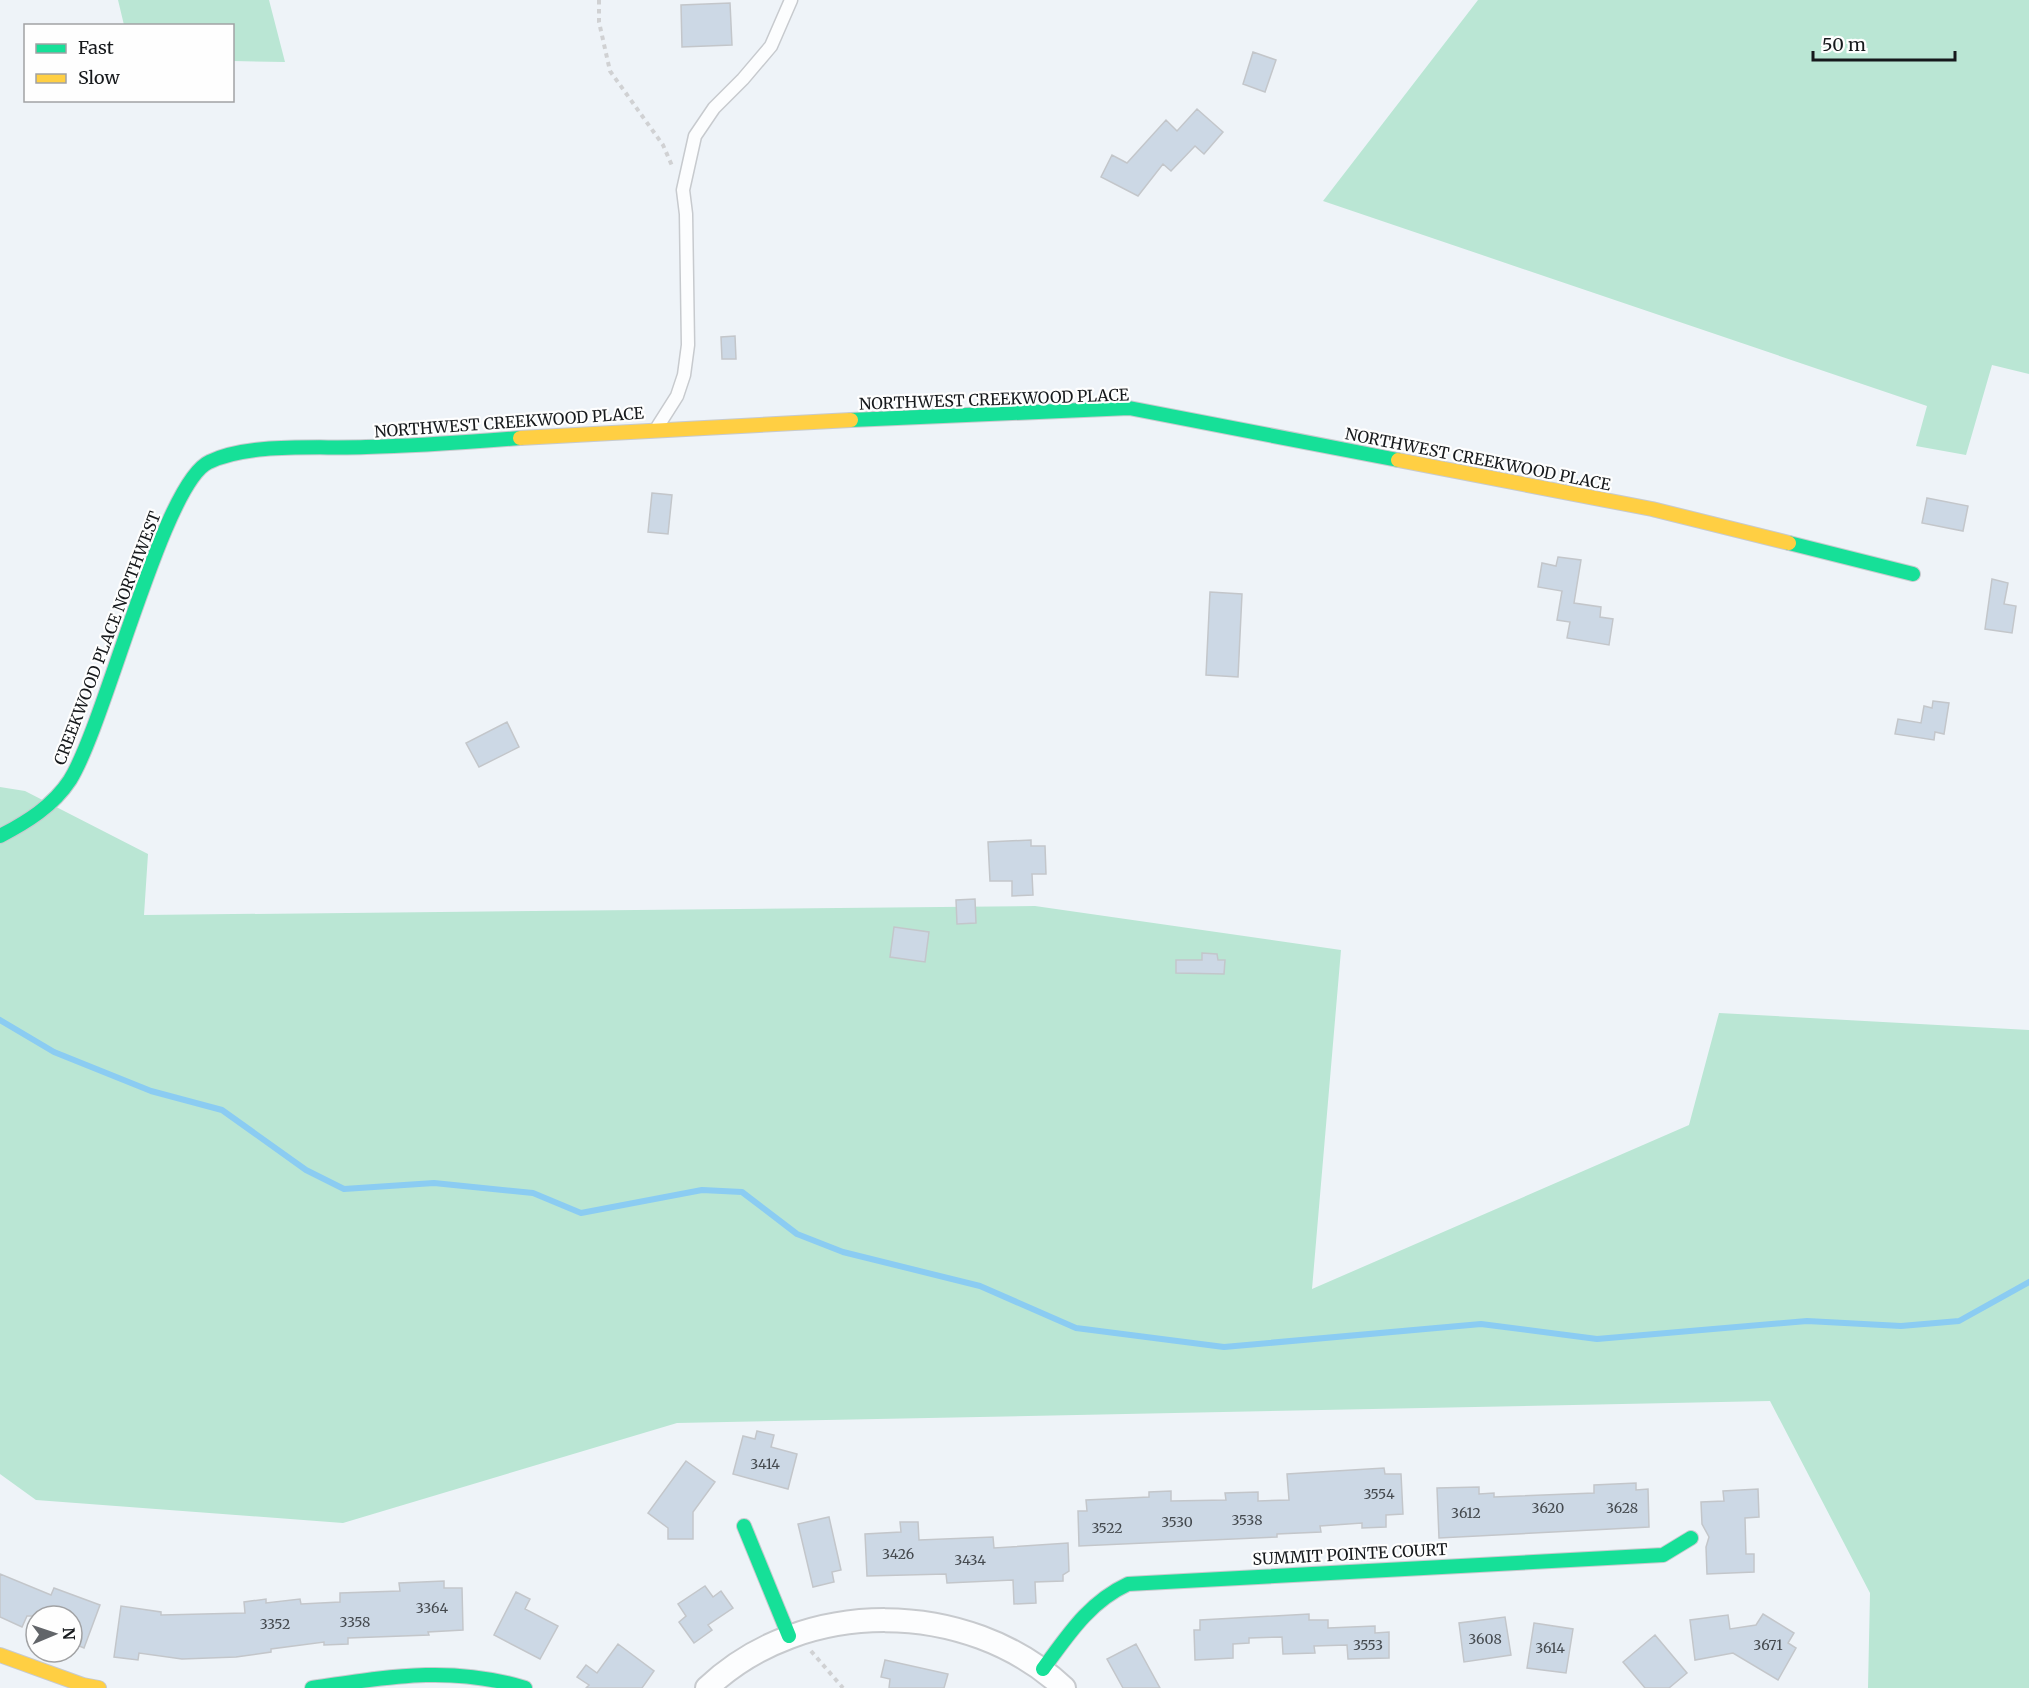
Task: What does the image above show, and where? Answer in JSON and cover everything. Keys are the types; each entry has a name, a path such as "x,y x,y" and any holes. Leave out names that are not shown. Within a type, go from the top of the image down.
{"street":[{"name":"NORTHWEST CREEKWOOD PLACE","path":"206,463 237,451 266,449 404,446 655,429 1129,408 1652,509 1913,574"},
{"name":"CREEKWOOD PLACE NORTHWEST","path":"0,836 33,819 69,781 89,742 164,533 186,486 206,463"},
{"path":"744,1526 795,1634"},
{"name":"SUMMIT POINTE COURT","path":"1043,1669 1093,1603 1110,1591 1128,1584 1663,1555 1691,1538"},
{"path":"707,1688 722,1674 746,1658 795,1634 872,1619 930,1624 981,1639 1043,1669 1064,1688"},
{"path":"0,1655 83,1685 99,1688"},
{"path":"312,1688 437,1672 467,1672 525,1688"}],"lane":[{"path":"655,429 677,396 684,375 687,345 686,214 683,190 695,136 714,108 771,46 791,0"}],"path":[{"path":"599,0 599,22 610,71 663,145 683,190"},
{"path":"795,1634 843,1688"}],"green space":[{"path":"118,0 269,0 285,62 234,61 234,24 124,24"},
{"path":"1478,0 2029,0 2029,374 1992,365 1966,455 1916,446 1927,406 1323,201"},
{"path":"0,787 25,791 148,854 144,915 1035,906 1341,950 1312,1289 1689,1125 1719,1013 2029,1030 2029,1688 1868,1688 1870,1593 1770,1401 677,1423 343,1523 36,1500 0,1474"}],"building":[{"path":"730,3 732,45 682,47 681,5"},
{"path":"1253,52 1276,60 1265,92 1243,84"},
{"path":"1197,109 1223,132 1204,154 1195,146 1171,171 1163,164 1138,196 1101,177 1112,155 1127,163 1166,120 1177,131"},
{"path":"735,336 736,359 722,359 721,337"},
{"path":"652,493 672,495 668,534 648,532"},
{"path":"1927,498 1968,506 1963,531 1922,523"},
{"path":"1558,557 1581,560 1574,603 1601,607 1600,617 1613,619 1609,645 1567,638 1570,622 1557,620 1562,591 1538,587 1542,563 1556,566"},
{"path":"1992,579 2008,583 2004,604 2016,606 2012,633 1985,629"},
{"path":"1210,592 1242,594 1238,677 1206,675"},
{"path":"1933,701 1949,703 1944,734 1935,732 1934,740 1895,734 1898,719 1921,723 1924,706 1932,708"},
{"path":"507,722 519,747 479,767 466,743"},
{"path":"1031,840 1031,846 1045,846 1046,874 1032,874 1033,895 1012,896 1012,881 990,881 988,842"},
{"path":"975,899 976,923 957,924 956,900"},
{"path":"894,927 929,932 925,962 890,957"},
{"path":"1202,953 1217,954 1218,960 1225,960 1224,974 1176,973 1176,960 1202,960"},
{"path":"757,1431 774,1435 771,1447 797,1454 788,1489 733,1474 743,1436 755,1439"},
{"path":"686,1461 715,1482 693,1512 693,1539 668,1539 668,1528 648,1513"},
{"path":"1384,1468 1385,1474 1401,1474 1403,1514 1386,1515 1386,1527 1362,1528 1362,1523 1320,1526 1321,1532 1277,1534 1277,1537 1079,1546 1078,1511 1087,1511 1086,1500 1149,1497 1149,1492 1171,1491 1171,1501 1226,1500 1225,1493 1258,1492 1258,1501 1289,1500 1287,1474"},
{"path":"1636,1483 1636,1490 1648,1489 1649,1527 1439,1538 1437,1488 1479,1487 1479,1494 1494,1493 1494,1497 1594,1493 1594,1485"},
{"path":"1758,1489 1759,1517 1745,1518 1746,1554 1754,1554 1754,1572 1707,1574 1706,1547 1709,1537 1702,1524 1701,1502 1724,1501 1723,1491"},
{"path":"829,1517 841,1570 832,1572 834,1582 813,1587 798,1524"},
{"path":"900,1522 918,1522 919,1540 993,1537 994,1548 1068,1543 1069,1571 1063,1575 1063,1581 1035,1582 1036,1603 1014,1604 1013,1580 947,1583 946,1574 867,1576 865,1534 901,1532"},
{"path":"0,1574 51,1595 54,1588 100,1605 84,1648 84,1604 24,1604 22,1627 0,1617"},
{"path":"444,1581 444,1588 462,1588 463,1630 428,1632 429,1635 348,1638 348,1644 324,1645 324,1642 271,1649 271,1652 236,1657 182,1659 139,1653 138,1660 114,1657 121,1606 161,1612 161,1615 245,1613 244,1602 266,1599 266,1603 300,1599 301,1604 340,1602 340,1593 400,1591 399,1583"},
{"path":"705,1586 713,1597 721,1591 733,1608 708,1625 712,1630 694,1643 679,1622 686,1616 678,1604"},
{"path":"516,1592 530,1599 525,1609 558,1626 540,1659 494,1635"},
{"path":"1309,1614 1309,1620 1328,1620 1328,1628 1375,1626 1375,1633 1389,1632 1389,1658 1348,1659 1347,1645 1314,1646 1315,1653 1283,1654 1282,1637 1249,1638 1249,1643 1233,1644 1233,1658 1195,1660 1194,1630 1200,1630 1200,1620"},
{"path":"1763,1614 1794,1633 1788,1643 1796,1648 1778,1680 1733,1653 1695,1660 1690,1620 1728,1615 1730,1629 1756,1625"},
{"path":"1505,1617 1511,1655 1464,1662 1459,1623"},
{"path":"1534,1623 1573,1629 1566,1673 1527,1668"},
{"path":"1655,1635 1687,1673 1669,1688 1645,1688 1623,1662"},
{"path":"618,1644 654,1671 642,1688 586,1688 589,1685 577,1677 586,1665 597,1673"},
{"path":"1136,1644 1160,1688 1123,1688 1107,1659"},
{"path":"885,1660 948,1674 944,1688 889,1688 890,1679 881,1677"}],"waterway":[{"path":"0,1020 54,1052 151,1091 222,1110 306,1170 344,1189 434,1183 533,1193 581,1213 702,1190 742,1192 797,1234 843,1252 980,1286 1076,1328 1224,1347 1481,1324 1597,1339 1807,1321 1901,1326 1959,1321 2029,1282"}],"traffic: fast":[{"path":"851,420 1129,408 1398,460"},
{"path":"0,836 39,813 56,798 70,780 84,751 154,557 173,512 191,479 209,462 226,456 265,449 404,446 520,438"},
{"path":"1789,543 1913,574"},
{"path":"744,1526 789,1636"},
{"path":"1043,1669 1080,1621 1102,1600 1128,1584 1663,1555 1691,1538"},
{"path":"312,1688 419,1675 471,1677 525,1688"}],"traffic: slow":[{"path":"520,438 851,420"},
{"path":"1398,460 1652,509 1789,543"},
{"path":"0,1655 83,1685 99,1688"}]}
